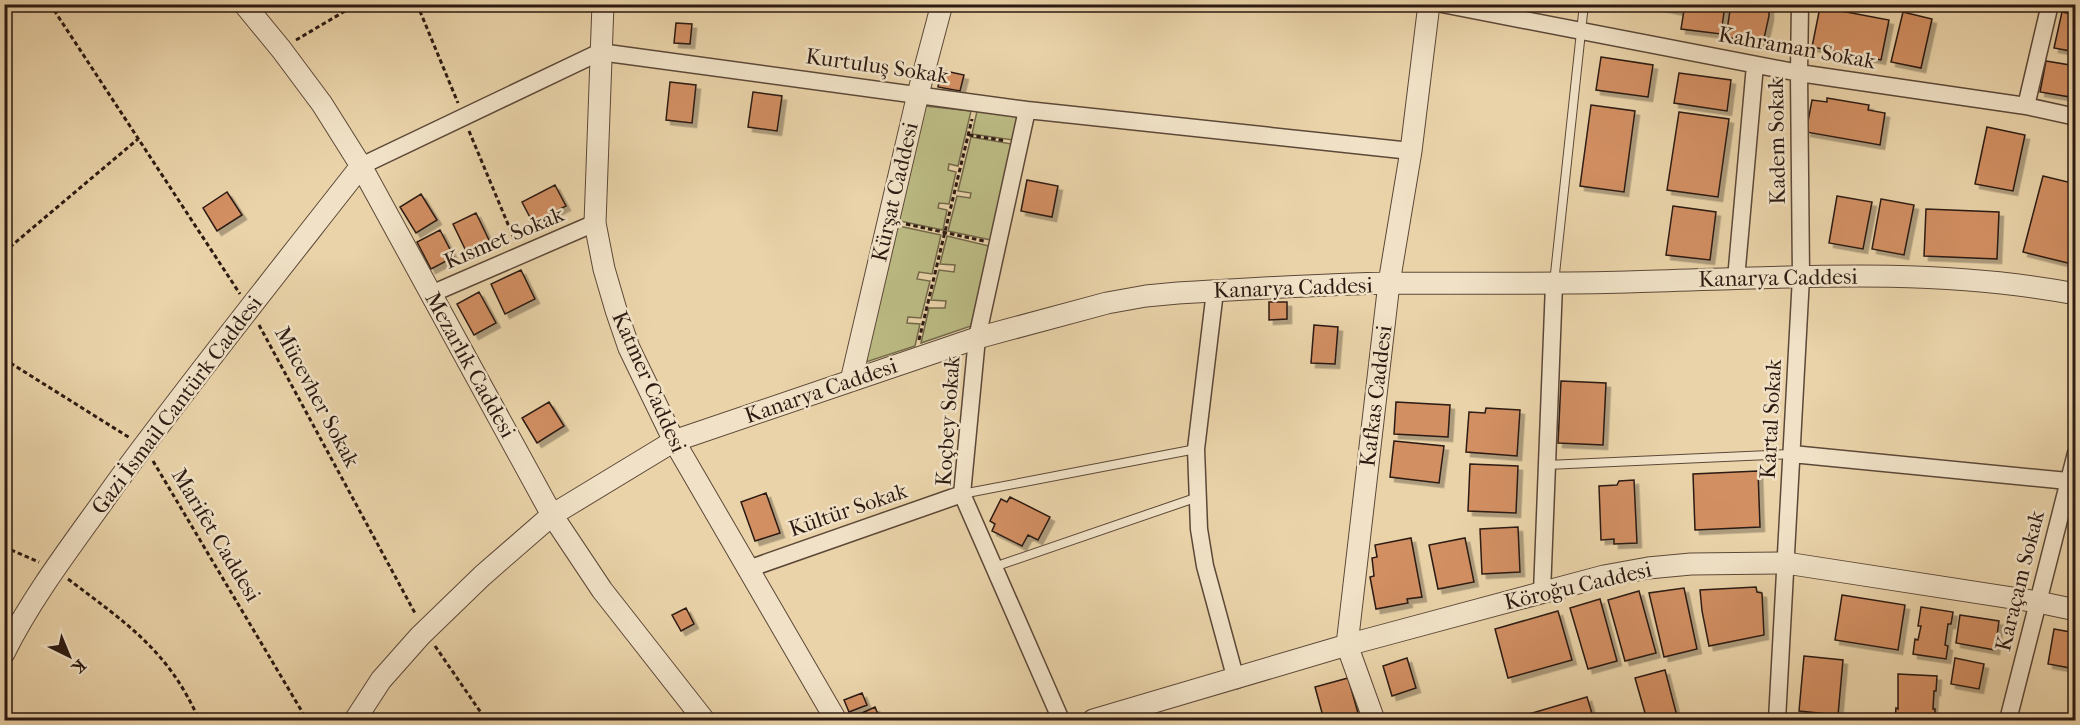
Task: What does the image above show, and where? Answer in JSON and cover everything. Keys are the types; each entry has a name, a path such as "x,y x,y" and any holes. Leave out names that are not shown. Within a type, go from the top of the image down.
{"street":[{"name":"Mezarlık Caddesi","path":"244,4 322,104 361,166 552,515 602,590 704,720"},
{"name":"Katmer Caddesi","path":"603,4 595,223 604,269 629,348 674,441 836,720"},
{"name":"Kürşat Caddesi","path":"851,381 918,94 942,4"},
{"name":"Kafkas Caddesi","path":"1347,645 1389,284 1411,151 1429,4"},
{"name":"Kahraman Sokak","path":"1442,4 1799,73 2026,106 2076,117"},
{"name":"Kadem Sokak","path":"1800,4 1801,277"},
{"path":"2026,106 2050,4"},
{"name":"Kurtuluş Sokak","path":"600,52 1028,110 1411,151"},
{"path":"361,166 600,52"},
{"path":"1736,279 1755,65"},
{"name":"Koçbey Sokak","path":"1028,110 977,338 962,494 1061,720"},
{"name":"Gazi İsmail Cantürk Caddesi","path":"4,653 17,628 55,569 144,446 361,166"},
{"name":"Kısmet Sokak","path":"431,294 595,223"},
{"name":"Kanarya Caddesi","path":"355,720 381,680 424,631 482,576 552,515 674,441 977,338 1107,303 1146,296 1215,291 1389,284 1554,284 1801,277 1947,277 2039,287 2076,294"},
{"name":"Kartal Sokak","path":"1777,720 1801,277"},
{"path":"1542,593 1554,284"},
{"path":"1215,291 1196,449 1199,529 1205,566 1236,680"},
{"name":"Karaçam Sokak","path":"2008,720 2076,453"},
{"path":"1792,454 2068,481"},
{"name":"Kültür Sokak","path":"748,569 962,494"},
{"name":"Köroğu Caddesi","path":"1093,720 1236,680 1347,645 1604,576 1648,568 1691,564 1786,563 2038,602 2076,610"},
{"path":"1347,645 1374,720"}],"lane":[{"path":"1554,284 1584,4"},
{"path":"962,494 1196,449"},
{"path":"1547,465 1792,454"},
{"path":"994,567 1198,497"}],"path":[{"name":"Mücevher Sokak","path":"50,4 250,308 424,631 486,720"},
{"path":"281,49 357,4"},
{"path":"915,359 977,102"},
{"path":"968,135 1020,143"},
{"path":"4,252 138,139"},
{"path":"889,221 998,244"},
{"name":"Marifet Caddesi","path":"4,359 144,446 307,720"},
{"path":"4,547 55,569 136,631 179,680 199,720"}],"shaded area":[{"path":"925,106 971,111 958,166 949,164 948,170 956,172 949,204 939,203 938,208 947,210 943,230 895,220"},
{"path":"977,111 1014,115 1018,120 1013,140 972,134"},
{"path":"971,137 1012,144 991,240 948,231 957,196 970,198 971,193 958,191"},
{"path":"894,225 941,235 932,274 919,272 917,279 930,281 921,318 908,317 907,323 920,324 915,346 866,362"},
{"path":"947,236 989,246 971,326 921,343 929,308 945,308 946,301 931,300 939,270 954,272 955,265 940,264"}],"building":[{"path":"1646,4 1681,4 1680,11"},
{"path":"1685,4 1725,5 1721,34 1681,29"},
{"path":"1731,4 1769,4 1769,16 1763,43 1726,37"},
{"path":"1820,7 1889,20 1881,60 1812,47"},
{"path":"1903,12 1932,19 1921,68 1891,62"},
{"path":"2062,12 2076,15 2076,52 2054,48"},
{"path":"676,23 692,24 690,44 674,43"},
{"path":"1601,57 1653,65 1648,97 1596,90"},
{"path":"2046,61 2076,66 2076,98 2040,92"},
{"path":"941,70 964,75 960,91 938,87"},
{"path":"1679,73 1731,80 1727,111 1674,103"},
{"path":"670,82 696,85 692,123 666,120"},
{"path":"753,92 782,96 777,131 748,127"},
{"path":"1827,98 1869,105 1868,110 1885,113 1880,145 1806,132 1812,100 1827,102"},
{"path":"1591,105 1635,111 1624,192 1580,186"},
{"path":"1679,112 1729,119 1718,197 1667,190"},
{"path":"1987,127 2025,135 2013,191 1975,184"},
{"path":"2043,176 2076,184 2076,265 2023,252"},
{"path":"1027,180 1058,186 1052,217 1021,211"},
{"path":"555,185 566,206 533,223 522,202"},
{"path":"227,192 242,215 217,231 203,208"},
{"path":"421,194 437,220 416,233 400,207"},
{"path":"1837,196 1872,202 1863,249 1829,243"},
{"path":"1881,199 1914,205 1904,255 1872,249"},
{"path":"1673,206 1716,212 1710,260 1666,255"},
{"path":"1926,209 1999,212 1997,259 1924,256"},
{"path":"476,213 489,240 466,251 453,224"},
{"path":"440,230 454,257 431,269 417,242"},
{"path":"521,270 535,299 505,314 491,284"},
{"path":"479,292 496,323 474,335 457,304"},
{"path":"1269,302 1287,302 1287,319 1269,320"},
{"path":"1314,325 1338,327 1335,364 1311,363"},
{"path":"1561,381 1606,383 1603,445 1558,443"},
{"path":"549,402 564,426 537,443 522,418"},
{"path":"1396,402 1450,405 1448,437 1394,434"},
{"path":"1486,408 1520,410 1517,456 1466,452 1469,412 1485,413"},
{"path":"1394,441 1444,446 1439,483 1390,477"},
{"path":"1470,464 1518,466 1516,513 1468,511"},
{"path":"1758,471 1760,527 1695,530 1693,474"},
{"path":"1634,480 1637,543 1614,544 1614,539 1601,540 1599,486 1617,485 1619,481"},
{"path":"766,493 780,533 755,541 741,502"},
{"path":"1010,497 1050,517 1038,540 1028,535 1022,546 992,531 995,524 990,521 1001,499 1007,502"},
{"path":"1518,527 1520,572 1482,574 1480,529"},
{"path":"1411,538 1422,597 1407,599 1408,603 1376,609 1370,577 1374,576 1372,558 1377,557 1375,545"},
{"path":"1465,538 1474,582 1438,589 1429,545"},
{"path":"1756,587 1757,592 1762,593 1764,635 1709,646 1700,590"},
{"path":"1684,588 1697,649 1664,657 1649,593"},
{"path":"1639,591 1656,653 1625,661 1608,600"},
{"path":"1842,595 1905,605 1898,650 1835,640"},
{"path":"1600,599 1617,661 1588,669 1570,608"},
{"path":"1921,607 1953,612 1951,624 1948,624 1946,659 1913,654 1915,639 1918,640 1921,626 1918,626"},
{"path":"686,608 694,624 681,631 672,615"},
{"path":"1558,611 1572,660 1508,678 1495,629"},
{"path":"1960,615 1999,621 1995,650 1956,643"},
{"path":"2054,629 2076,633 2076,669 2048,664"},
{"path":"1804,656 1843,660 1838,715 1799,711"},
{"path":"1407,658 1416,688 1392,696 1383,666"},
{"path":"1955,658 1984,664 1979,689 1951,684"},
{"path":"1665,670 1678,720 1647,720 1635,678"},
{"path":"1898,674 1937,676 1933,709 1935,709 1935,720 1895,720 1896,708 1898,709"},
{"path":"1348,678 1360,720 1324,720 1315,687"},
{"path":"862,693 867,705 849,712 844,700"},
{"path":"1587,697 1594,720 1523,720 1522,716"},
{"path":"875,707 880,719 862,720 860,714"}]}
